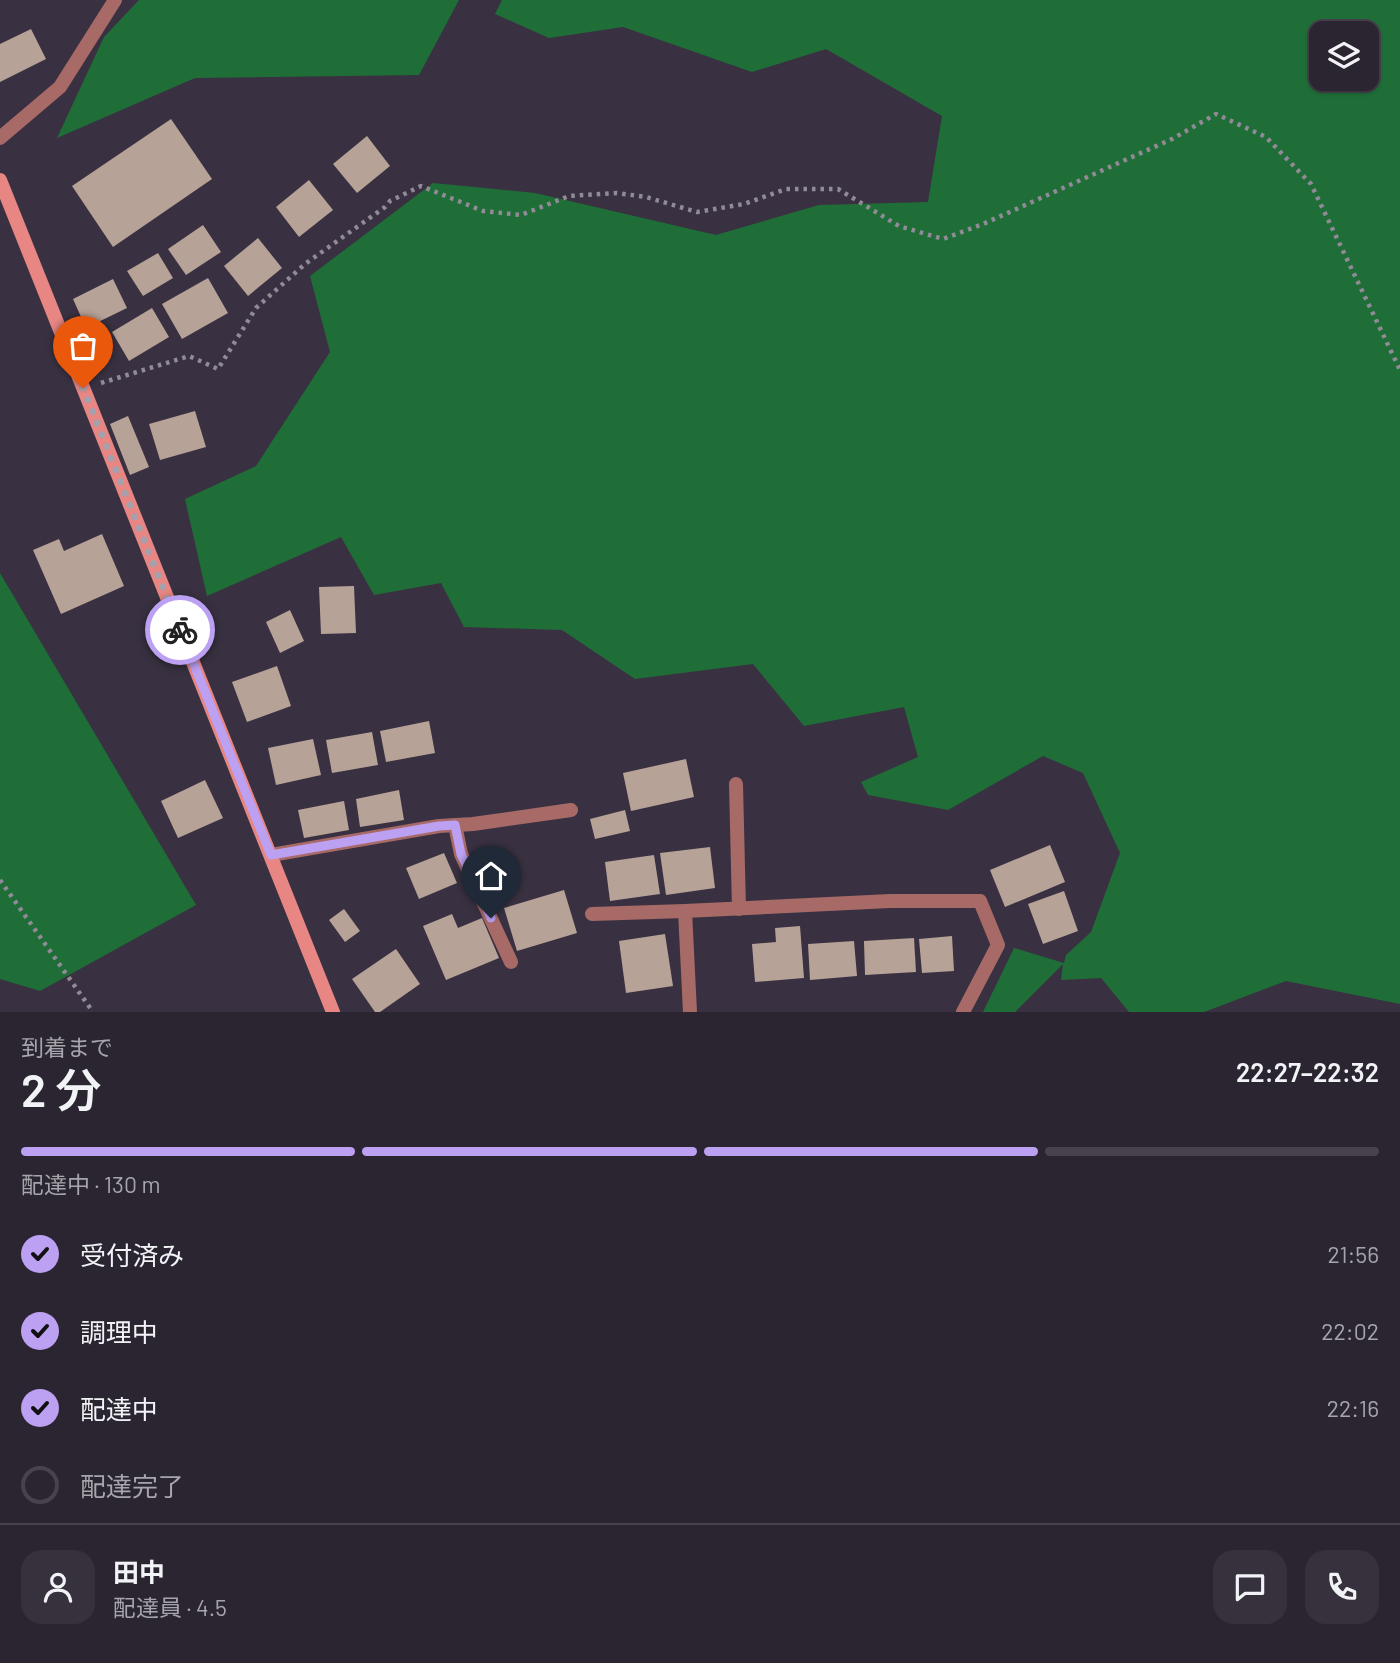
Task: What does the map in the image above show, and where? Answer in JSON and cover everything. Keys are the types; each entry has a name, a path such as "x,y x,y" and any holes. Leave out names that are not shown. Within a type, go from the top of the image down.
{"street":[{"path":"0,138 60,87 115,0"},
{"path":"0,180 333,1012"},
{"path":"736,784 739,909"},
{"path":"271,855 439,826 571,810"},
{"path":"455,825 461,854 511,962"},
{"path":"592,914 890,901 980,901 998,945 964,1012"},
{"path":"685,911 690,1012"}],"path":[{"path":"83,388 189,356 218,369 256,308 305,264 390,201 421,186 483,211 521,215 569,196 617,193 646,197 697,212 744,204 786,189 838,189 899,226 943,239 1150,149 1216,114 1266,137 1311,184 1400,370"},
{"path":"0,880 93,1012"}],"green space":[{"path":"139,0 459,0 419,75 195,78 57,138 104,37"},
{"path":"502,0 1400,0 1400,1004 1286,981 1204,1012 1129,1012 1101,978 1061,980 1063,964 1015,1012 983,1012 1014,948 1064,963 1066,955 1091,932 1120,853 1083,773 1043,756 948,810 868,795 861,782 918,757 904,707 804,726 753,664 635,679 562,630 464,627 441,583 374,595 341,537 207,596 185,499 256,466 330,352 310,276 433,183 535,193 716,235 819,205 928,202 942,116 826,49 752,72 623,27 549,38 495,14"},
{"path":"0,573 196,905 40,991 0,979"}],"building":[{"path":"31,29 46,59 0,82 0,44"},
{"path":"171,119 212,179 113,247 72,186"},
{"path":"367,136 390,166 357,193 333,164"},
{"path":"309,180 333,210 299,237 276,207"},
{"path":"203,225 221,252 186,275 168,249"},
{"path":"258,238 282,268 248,296 224,266"},
{"path":"158,253 173,278 143,296 127,271"},
{"path":"208,278 228,313 182,339 162,304"},
{"path":"113,279 127,308 86,328 73,299"},
{"path":"152,308 169,337 129,361 112,332"},
{"path":"195,411 206,447 160,460 149,424"},
{"path":"128,416 149,467 130,475 110,424"},
{"path":"102,534 124,586 61,614 33,550 59,539 64,551"},
{"path":"354,586 356,633 321,634 319,587"},
{"path":"290,610 304,641 280,653 266,622"},
{"path":"277,666 291,706 247,722 232,682"},
{"path":"429,721 435,753 386,762 380,731"},
{"path":"372,732 378,765 332,773 326,740"},
{"path":"313,739 321,775 276,785 268,748"},
{"path":"686,759 694,797 631,811 623,773"},
{"path":"205,780 223,818 178,838 161,801"},
{"path":"399,790 404,820 360,827 356,799"},
{"path":"344,801 349,830 304,838 298,810"},
{"path":"625,810 630,831 595,839 590,819"},
{"path":"1050,845 1065,882 1005,907 990,870"},
{"path":"710,847 715,888 666,895 660,853"},
{"path":"444,853 457,883 419,899 406,868"},
{"path":"654,855 660,894 610,901 605,862"},
{"path":"564,890 577,933 517,951 504,908"},
{"path":"1064,891 1078,931 1043,944 1028,904"},
{"path":"344,909 360,931 345,942 329,920"},
{"path":"452,914 458,928 482,918 499,958 446,980 423,926"},
{"path":"800,926 804,978 755,982 752,944 776,942 775,928"},
{"path":"665,934 673,986 626,993 619,941"},
{"path":"952,936 954,971 922,973 919,939"},
{"path":"914,938 916,972 865,975 864,941"},
{"path":"854,941 857,976 810,980 808,944"},
{"path":"396,949 420,984 380,1012 375,1012 352,979"}],"way so far":[{"path":"83,388 180,630"}],"route":[{"path":"180,630 271,855 455,825 461,854 491,918"}]}
